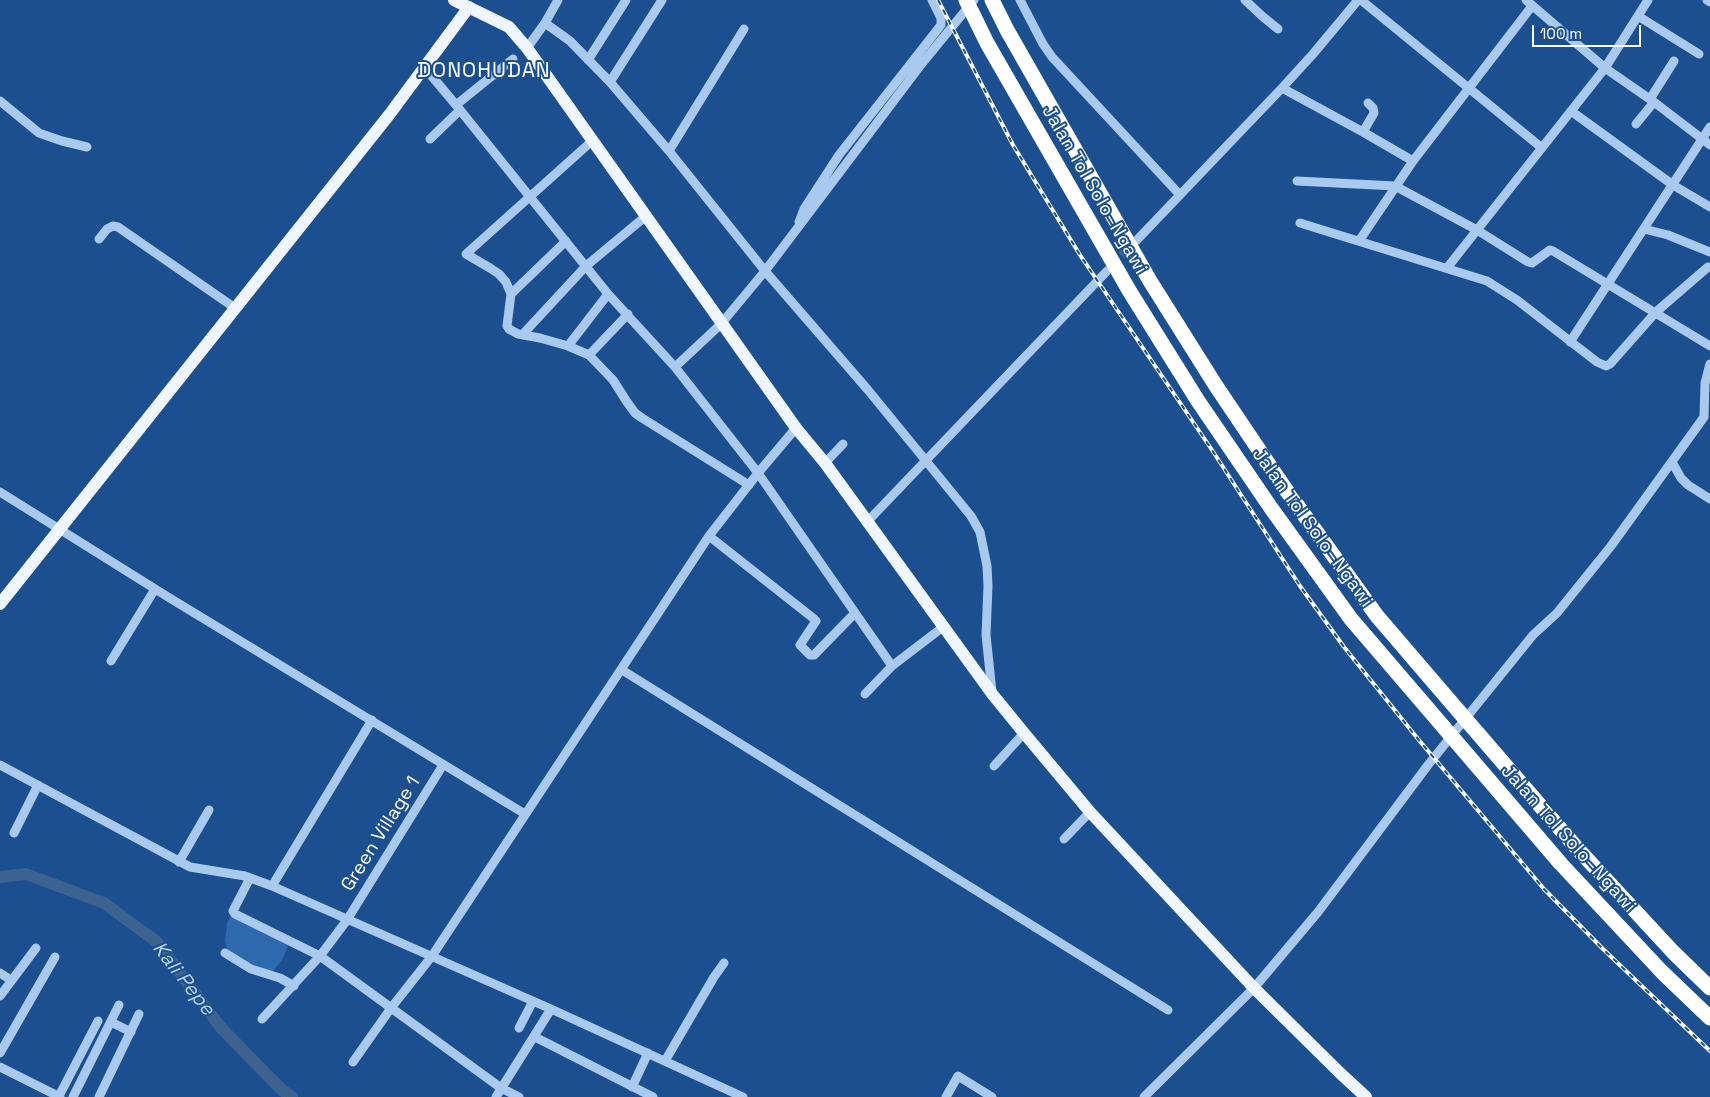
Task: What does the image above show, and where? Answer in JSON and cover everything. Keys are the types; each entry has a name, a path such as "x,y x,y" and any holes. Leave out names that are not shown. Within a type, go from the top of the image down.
{"highway":[{"name":"Jalan Tol Solo–Ngawi","path":"966,0 987,43 1130,292 1198,401 1271,508 1352,619 1561,864 1662,972 1710,1018"},
{"name":"Jalan Tol Solo–Ngawi","path":"992,0 1007,30 1150,281 1216,386 1284,487 1342,568 1377,616 1574,846 1673,952 1710,988"}],"main road":[{"path":"454,0 509,27 527,48 796,428 825,463 992,694 1024,733 1090,812 1254,988 1366,1097"},
{"path":"0,604 425,68 469,7"}],"street":[{"path":"527,48 558,0"},
{"path":"588,60 626,0"},
{"path":"610,82 662,0"},
{"path":"798,227 804,209 840,155 941,25 941,18 932,0"},
{"path":"675,368 721,324 765,271 920,66 974,0"},
{"path":"1020,0 1052,57 1180,195"},
{"path":"1246,0 1278,29"},
{"path":"1136,241 1282,88 1360,0 1542,148"},
{"path":"1447,268 1605,68 1648,0"},
{"path":"1359,241 1394,186 1529,3 1605,68 1652,100 1706,142"},
{"path":"1638,16 1699,54"},
{"path":"545,22 570,41 610,82 765,271 868,390 971,516 980,532 988,566 986,635 992,694"},
{"path":"669,152 744,29"},
{"path":"430,139 458,108 514,59"},
{"path":"1636,124 1674,61"},
{"path":"425,68 608,294 675,368 758,473 892,666"},
{"path":"1282,88 1412,161"},
{"path":"0,101 39,133 87,147"},
{"path":"1363,132 1374,113 1374,108 1368,103"},
{"path":"1571,111 1673,185 1710,207"},
{"path":"1570,342 1610,284 1673,185 1706,142 1710,127"},
{"path":"592,140 466,254 499,274 506,282 511,294 507,326 514,333 568,346 589,356 613,380 635,413 667,435 749,485"},
{"path":"1297,181 1394,186 1477,230 1528,262 1532,262 1552,250 1710,346"},
{"path":"522,334 586,266 646,216"},
{"path":"1300,223 1487,281 1517,300 1601,365 1606,366 1610,364 1656,312 1708,267"},
{"path":"99,239 107,229 113,226 118,227 235,308"},
{"path":"1644,229 1668,235 1710,252"},
{"path":"511,294 566,241"},
{"path":"867,522 1107,271"},
{"path":"568,346 608,294"},
{"path":"589,356 628,314"},
{"path":"1144,1097 1254,988 1318,912 1428,765 1533,635 1557,613 1611,546 1672,462 1707,419 1705,383 1710,364"},
{"path":"353,1062 432,956 709,536 796,428"},
{"path":"825,463 843,444"},
{"path":"1672,462 1681,478 1688,485 1710,499"},
{"path":"0,492 524,814"},
{"path":"709,536 816,621 800,645 810,655 814,655 854,613"},
{"path":"111,661 155,588"},
{"path":"865,694 892,666 943,628"},
{"path":"622,670 1168,1010"},
{"path":"272,886 372,720"},
{"path":"994,766 1024,733"},
{"name":"Green Village 1","path":"262,1019 320,956 347,920 443,765"},
{"path":"1,768 38,785 179,862 194,868 228,872 272,886 551,1009 743,1097"},
{"path":"14,833 38,785"},
{"path":"179,862 209,810"},
{"path":"1064,839 1090,812"},
{"path":"250,878 235,907 235,914 320,956 501,1088 519,1097"},
{"path":"0,996 36,948"},
{"path":"225,953 251,969 280,978 294,986"},
{"path":"0,1053 55,957"},
{"path":"665,1061 714,976 724,963"},
{"path":"0,973 11,980"},
{"path":"518,1028 533,1001"},
{"path":"73,1097 119,1005"},
{"path":"496,1097 551,1009"},
{"path":"99,1097 139,1014"},
{"path":"0,1067 60,1097 98,1021"},
{"path":"111,1022 131,1032"},
{"path":"535,1037 653,1097"},
{"path":"632,1087 648,1053"},
{"path":"946,1097 958,1076 992,1097"}],"shaded area":[{"path":"231,915 289,944 282,960 272,973 263,972 228,952 225,941 227,923"}],"waterway":[{"name":"Kali Pepe","path":"0,877 26,874 104,903 157,942 222,1029 282,1090 292,1097"}],"tunnel":[{"path":"1112,265 1133,244"}],"railway":[{"path":"938,0 1013,145 1080,255 1212,450 1300,586 1344,647 1418,739 1544,889 1603,949 1710,1051"}],"district":[{"name":"DONOHUDAN","path":"484,71"}]}
